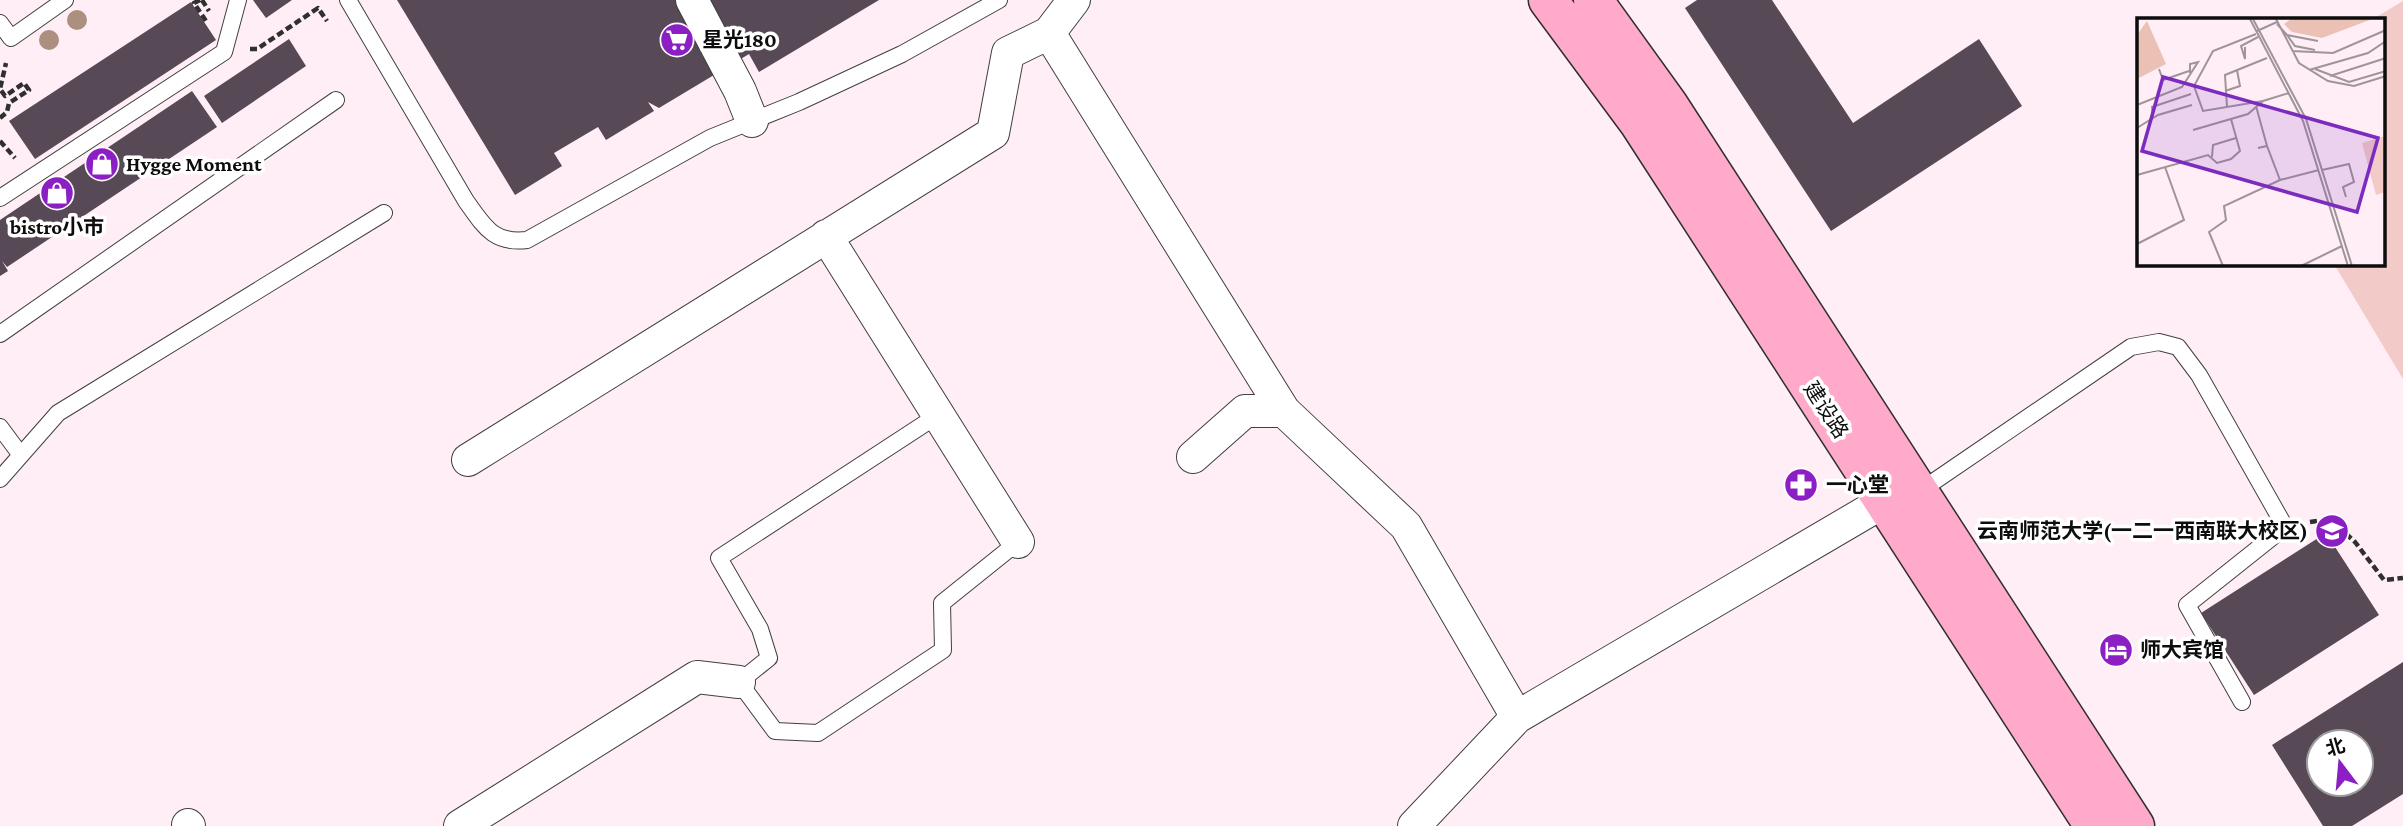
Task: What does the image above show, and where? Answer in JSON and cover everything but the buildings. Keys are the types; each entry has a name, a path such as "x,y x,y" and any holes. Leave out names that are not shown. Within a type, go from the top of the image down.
{"street":[{"path":"692,0 740,91 752,121"},
{"path":"468,460 993,133 1008,52 1049,33 1074,0"},
{"name":"建设路","path":"1548,0 1639,123 2135,826"},
{"name":"建设路","path":"1593,0 1668,104 1902,496 2094,826"},
{"path":"1049,33 1284,411 1406,526 1517,718"},
{"path":"826,236 1018,542"},
{"path":"1193,457 1245,411 1284,411"},
{"path":"1414,826 1517,718 1902,496"},
{"path":"460,826 697,677 740,682"}],"lane":[{"path":"0,23 11,38 65,0"},
{"path":"0,198 224,52 238,0"},
{"path":"348,0 466,201 497,237 512,242 527,240 710,138 799,102 902,54 999,0"},
{"path":"0,334 336,100"},
{"path":"0,479 58,413 384,213"},
{"path":"1902,496 2131,347 2159,342 2178,347 2199,374 2285,527 2187,605 2242,702"},
{"path":"938,415 719,558 760,629 769,658 740,682 775,731 818,733 943,650 942,603 1018,542"},
{"path":"0,427 20,454"}],"path":[{"path":"257,49 309,13"},
{"path":"0,89 5,96 24,83 29,90 9,103 7,112 0,118"},
{"path":"0,141 4,148"},
{"path":"2285,527 2330,519 2355,542 2384,580 2403,578"}],"shaded area":[{"path":"2403,1 2403,379 2335,266 2386,266 2386,18 2375,18"}],"place":[{"name":"星光180","path":"677,40"},
{"name":"Hygge Moment","path":"102,164"},
{"name":"bistro小市","path":"57,193"},
{"name":"一心堂","path":"1801,485"},
{"name":"云南师范大学(一二一西南联大校区)","path":"2332,531"},
{"name":"师大宾馆","path":"2116,650"}]}
